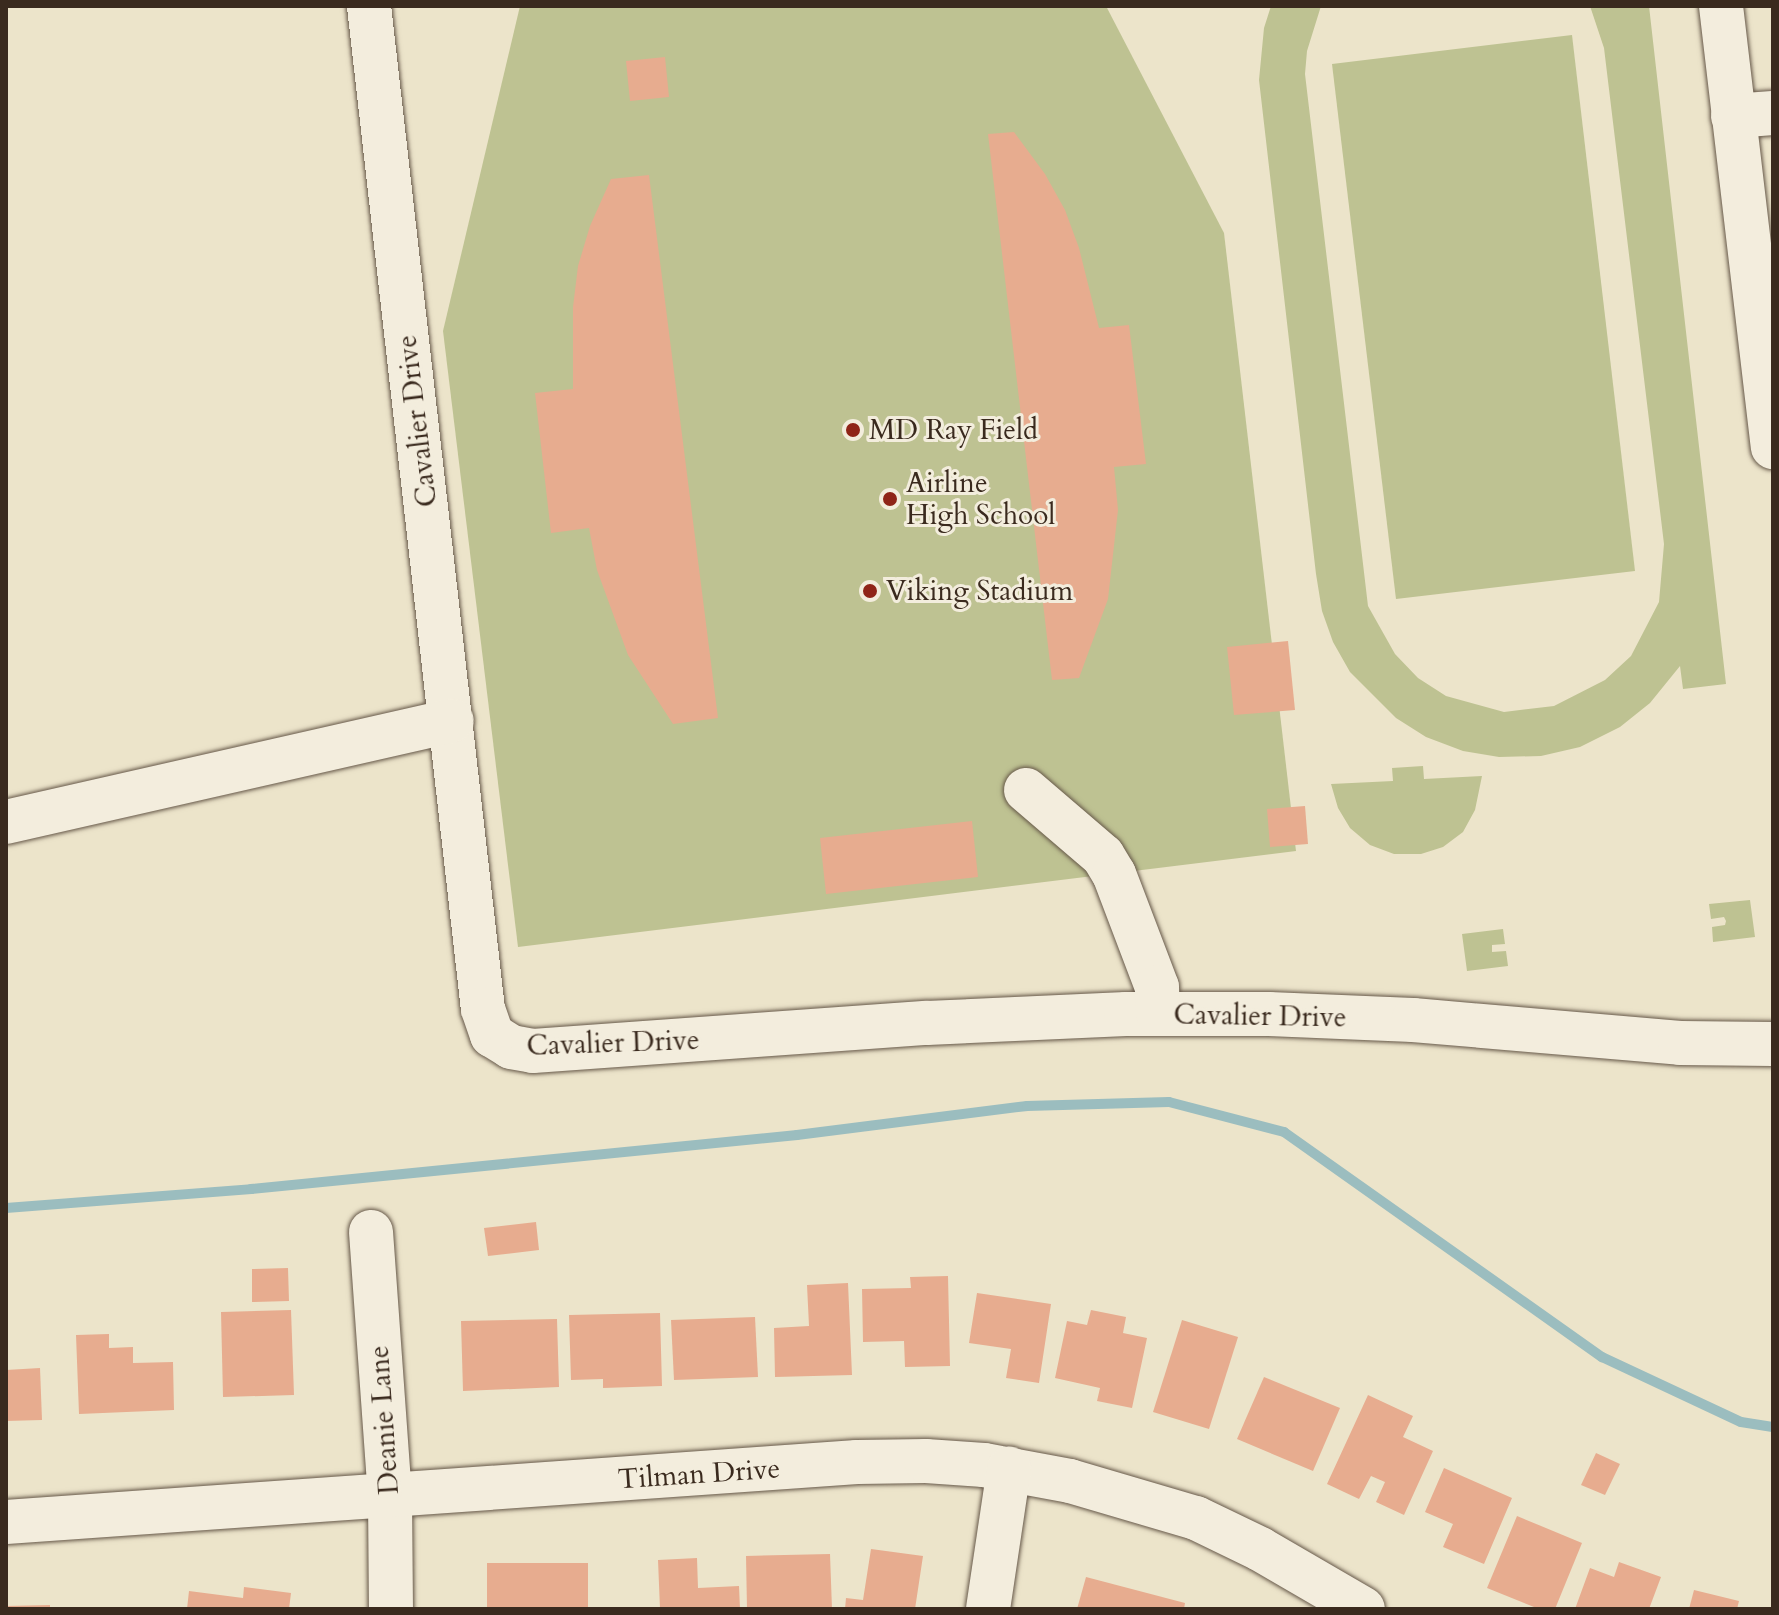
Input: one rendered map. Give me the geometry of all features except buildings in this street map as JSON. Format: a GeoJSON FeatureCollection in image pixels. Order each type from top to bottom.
{"type":"FeatureCollection","features":[{"type":"Feature","properties":{"kind":"street","name":"Cavalier Drive"},"geometry":{"type":"LineString","coordinates":[[369,6],[483,1009],[492,1035],[511,1047],[533,1051],[567,1050],[927,1023],[1158,1014],[1413,1020],[1680,1043],[1773,1044]]}},
{"type":"Feature","properties":{"kind":"street"},"geometry":{"type":"LineString","coordinates":[[1721,6],[1753,115],[1773,447]]}},
{"type":"Feature","properties":{"kind":"street"},"geometry":{"type":"LineString","coordinates":[[6,822],[452,721]]}},
{"type":"Feature","properties":{"kind":"street"},"geometry":{"type":"LineString","coordinates":[[1026,790],[1103,856],[1114,874],[1157,987],[1158,1014]]}},
{"type":"Feature","properties":{"kind":"street","name":"Deanie Lane"},"geometry":{"type":"LineString","coordinates":[[371,1232],[390,1497],[391,1609]]}},
{"type":"Feature","properties":{"kind":"street","name":"Tilman Drive"},"geometry":{"type":"LineString","coordinates":[[6,1522],[857,1462],[926,1461],[1009,1469],[1132,1497],[1196,1518],[1260,1549],[1363,1609]]}},
{"type":"Feature","properties":{"kind":"street"},"geometry":{"type":"LineString","coordinates":[[988,1609],[1009,1469]]}},
{"type":"Feature","properties":{"kind":"green space","name":"Viking Stadium"},"geometry":{"type":"Polygon","coordinates":[[[520,6],[1106,6],[1224,233],[1296,851],[518,947],[443,331],[520,6]]]}},
{"type":"Feature","properties":{"kind":"green space"},"geometry":{"type":"Polygon","coordinates":[[[1271,6],[1321,6],[1307,51],[1305,74],[1368,606],[1395,654],[1418,678],[1446,696],[1504,712],[1554,706],[1605,680],[1631,656],[1659,602],[1664,544],[1604,48],[1590,6],[1649,6],[1726,684],[1683,689],[1680,666],[1650,703],[1620,727],[1580,747],[1541,756],[1499,757],[1463,751],[1426,737],[1396,718],[1350,672],[1333,642],[1322,611],[1316,574],[1259,80],[1264,28],[1271,6]]]}},
{"type":"Feature","properties":{"kind":"green space"},"geometry":{"type":"Polygon","coordinates":[[[1572,35],[1635,571],[1396,599],[1332,64],[1572,35]]]}},
{"type":"Feature","properties":{"kind":"green space"},"geometry":{"type":"Polygon","coordinates":[[[1423,766],[1424,779],[1482,776],[1475,810],[1463,832],[1443,847],[1421,854],[1394,854],[1370,845],[1350,828],[1338,808],[1331,784],[1393,781],[1392,768],[1423,766]]]}},
{"type":"Feature","properties":{"kind":"green space"},"geometry":{"type":"Polygon","coordinates":[[[1750,900],[1755,937],[1713,942],[1712,927],[1725,925],[1726,921],[1724,917],[1711,919],[1709,904],[1750,900]]]}},
{"type":"Feature","properties":{"kind":"green space"},"geometry":{"type":"Polygon","coordinates":[[[1503,929],[1505,944],[1492,945],[1492,952],[1506,951],[1508,966],[1467,971],[1462,934],[1503,929]]]}},
{"type":"Feature","properties":{"kind":"waterway"},"geometry":{"type":"LineString","coordinates":[[6,1208],[251,1189],[797,1135],[1027,1106],[1169,1102],[1284,1132],[1602,1357],[1741,1422],[1773,1427]]}},
{"type":"Feature","properties":{"kind":"place","name":"MD Ray Field"},"geometry":{"type":"Point","coordinates":[853,430]}},
{"type":"Feature","properties":{"kind":"place","name":"Airline High School"},"geometry":{"type":"Point","coordinates":[890,499]}},
{"type":"Feature","properties":{"kind":"place","name":"Viking Stadium"},"geometry":{"type":"Point","coordinates":[870,591]}}]}
